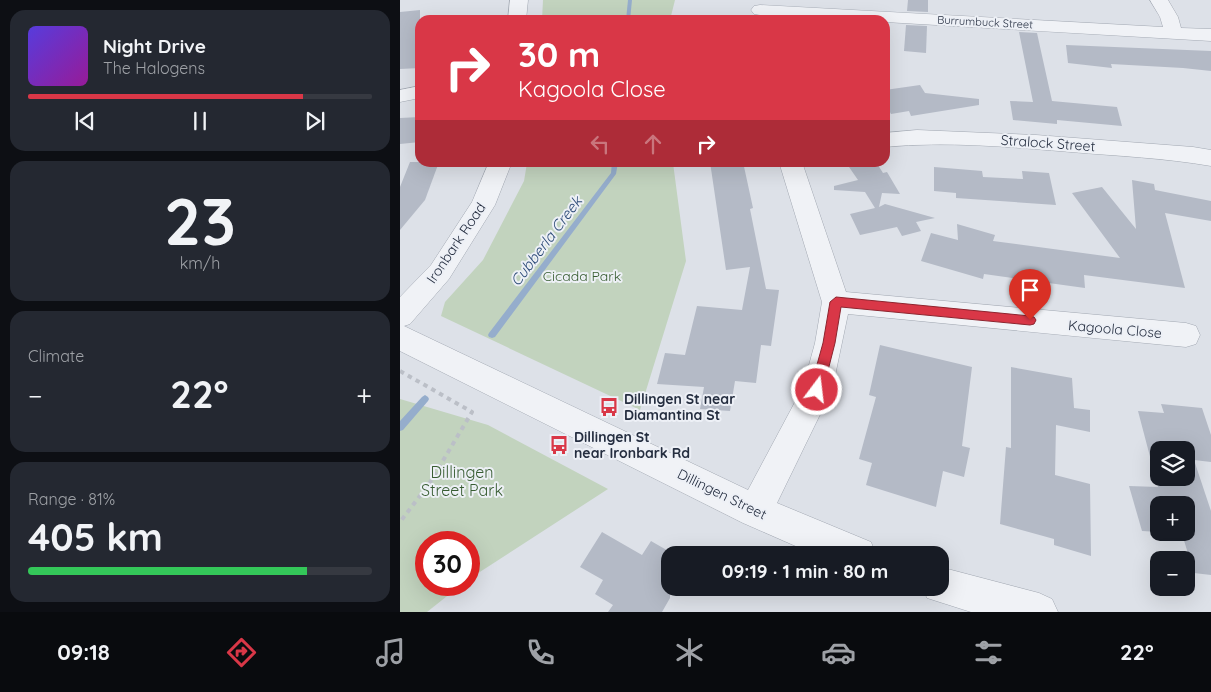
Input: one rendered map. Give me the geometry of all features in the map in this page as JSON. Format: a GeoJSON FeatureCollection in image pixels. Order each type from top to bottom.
{"type":"FeatureCollection","features":[{"type":"Feature","properties":{"kind":"street"},"geometry":{"type":"LineString","coordinates":[[518,15],[519,0]]}},
{"type":"Feature","properties":{"kind":"street"},"geometry":{"type":"LineString","coordinates":[[1159,0],[1169,17],[1174,32]]}},
{"type":"Feature","properties":{"kind":"street","name":"Burrumbuck Street"},"geometry":{"type":"LineString","coordinates":[[759,10],[853,15]]}},
{"type":"Feature","properties":{"kind":"street","name":"Burrumbuck Street"},"geometry":{"type":"LineString","coordinates":[[890,17],[1211,35]]}},
{"type":"Feature","properties":{"kind":"street"},"geometry":{"type":"LineString","coordinates":[[400,96],[415,93]]}},
{"type":"Feature","properties":{"kind":"street","name":"Stralock Street"},"geometry":{"type":"LineString","coordinates":[[890,140],[939,136],[1096,146],[1211,158]]}},
{"type":"Feature","properties":{"kind":"street","name":"Ironbark Road"},"geometry":{"type":"LineString","coordinates":[[400,316],[440,272],[483,205],[498,167]]}},
{"type":"Feature","properties":{"kind":"street"},"geometry":{"type":"LineString","coordinates":[[755,511],[817,390],[829,343],[836,302],[792,167]]}},
{"type":"Feature","properties":{"kind":"street","name":"Kagoola Close"},"geometry":{"type":"LineString","coordinates":[[836,302],[1186,336]]}},
{"type":"Feature","properties":{"kind":"street","name":"Dillingen Street"},"geometry":{"type":"LineString","coordinates":[[400,337],[755,511],[837,546]]}},
{"type":"Feature","properties":{"kind":"street"},"geometry":{"type":"LineString","coordinates":[[949,587],[1035,612]]}},
{"type":"Feature","properties":{"kind":"path"},"geometry":{"type":"LineString","coordinates":[[400,371],[472,412],[429,484],[400,522]]}},
{"type":"Feature","properties":{"kind":"green space"},"geometry":{"type":"Polygon","coordinates":[[[543,0],[675,0],[671,15],[542,15],[543,0]]]}},
{"type":"Feature","properties":{"kind":"green space","name":"Cicada Park"},"geometry":{"type":"Polygon","coordinates":[[[526,167],[674,167],[686,261],[640,410],[441,316],[445,302],[483,260],[524,181],[526,167]]]}},
{"type":"Feature","properties":{"kind":"green space","name":"Dillingen Street Park"},"geometry":{"type":"Polygon","coordinates":[[[400,399],[488,425],[608,489],[480,572],[480,531],[415,531],[415,596],[447,596],[427,612],[400,612],[400,399]]]}},
{"type":"Feature","properties":{"kind":"building"},"geometry":{"type":"Polygon","coordinates":[[[908,0],[928,0],[928,12],[907,11],[908,0]]]}},
{"type":"Feature","properties":{"kind":"building"},"geometry":{"type":"Polygon","coordinates":[[[420,10],[420,15],[415,15],[415,68],[400,69],[400,12],[420,10]]]}},
{"type":"Feature","properties":{"kind":"building"},"geometry":{"type":"Polygon","coordinates":[[[906,25],[927,26],[926,53],[904,51],[906,25]]]}},
{"type":"Feature","properties":{"kind":"building"},"geometry":{"type":"Polygon","coordinates":[[[1019,32],[1037,33],[1052,101],[1117,107],[1122,126],[1057,120],[1057,124],[1013,120],[1010,101],[1033,102],[1019,32]]]}},
{"type":"Feature","properties":{"kind":"building"},"geometry":{"type":"Polygon","coordinates":[[[1066,45],[1211,51],[1211,71],[1111,64],[1112,68],[1068,63],[1066,45]]]}},
{"type":"Feature","properties":{"kind":"building"},"geometry":{"type":"Polygon","coordinates":[[[920,85],[925,93],[979,99],[979,105],[911,116],[909,111],[891,114],[890,89],[920,85]]]}},
{"type":"Feature","properties":{"kind":"building"},"geometry":{"type":"Polygon","coordinates":[[[415,117],[415,142],[400,144],[400,118],[415,117]]]}},
{"type":"Feature","properties":{"kind":"building"},"geometry":{"type":"Polygon","coordinates":[[[410,162],[415,162],[415,167],[437,167],[425,200],[400,230],[400,187],[410,162]]]}},
{"type":"Feature","properties":{"kind":"building"},"geometry":{"type":"Polygon","coordinates":[[[711,167],[744,167],[753,208],[750,209],[766,289],[779,290],[771,346],[761,345],[756,383],[735,381],[730,411],[700,409],[704,387],[657,384],[665,353],[685,355],[697,306],[742,310],[750,267],[726,270],[711,167]]]}},
{"type":"Feature","properties":{"kind":"building"},"geometry":{"type":"Polygon","coordinates":[[[849,167],[879,167],[883,173],[887,172],[900,194],[882,193],[879,207],[885,204],[935,218],[916,222],[921,231],[902,236],[897,227],[860,235],[850,214],[875,208],[865,192],[834,190],[834,186],[858,180],[849,167]]]}},
{"type":"Feature","properties":{"kind":"building"},"geometry":{"type":"Polygon","coordinates":[[[934,167],[982,171],[983,177],[1023,179],[1022,171],[1049,173],[1056,205],[956,198],[956,193],[934,191],[934,167]]]}},
{"type":"Feature","properties":{"kind":"building"},"geometry":{"type":"Polygon","coordinates":[[[1132,180],[1154,184],[1155,190],[1211,201],[1211,221],[1165,213],[1185,288],[1084,275],[1085,288],[984,274],[983,279],[921,261],[931,233],[958,240],[957,224],[995,235],[993,241],[1120,258],[1072,193],[1102,187],[1136,229],[1132,180]]]}},
{"type":"Feature","properties":{"kind":"building"},"geometry":{"type":"Polygon","coordinates":[[[880,345],[972,367],[962,446],[970,448],[964,477],[943,471],[936,507],[866,485],[872,463],[859,459],[876,397],[869,395],[880,345]]]}},
{"type":"Feature","properties":{"kind":"building"},"geometry":{"type":"Polygon","coordinates":[[[1011,367],[1072,378],[1074,408],[1090,410],[1090,432],[1056,425],[1055,475],[1090,484],[1091,556],[1054,545],[1054,539],[1000,524],[1006,447],[1011,448],[1011,367]]]}},
{"type":"Feature","properties":{"kind":"building"},"geometry":{"type":"Polygon","coordinates":[[[1161,404],[1202,408],[1211,435],[1211,462],[1195,460],[1195,441],[1150,441],[1150,457],[1138,411],[1164,413],[1161,404]]]}},
{"type":"Feature","properties":{"kind":"building"},"geometry":{"type":"Polygon","coordinates":[[[1195,463],[1211,511],[1211,575],[1195,573],[1195,551],[1187,551],[1184,541],[1195,541],[1195,496],[1150,496],[1150,531],[1142,531],[1129,486],[1195,486],[1195,463]]]}},
{"type":"Feature","properties":{"kind":"building"},"geometry":{"type":"Polygon","coordinates":[[[602,532],[642,555],[651,541],[661,547],[661,596],[670,596],[670,598],[662,612],[608,612],[613,605],[595,594],[603,580],[580,567],[602,532]]]}},
{"type":"Feature","properties":{"kind":"waterway","name":"Cubberla Creek"},"geometry":{"type":"LineString","coordinates":[[628,15],[630,0]]}},
{"type":"Feature","properties":{"kind":"waterway","name":"Cubberla Creek"},"geometry":{"type":"LineString","coordinates":[[492,335],[614,173],[615,167]]}},
{"type":"Feature","properties":{"kind":"waterway","name":"Cubberla Creek"},"geometry":{"type":"LineString","coordinates":[[400,427],[425,399]]}},
{"type":"Feature","properties":{"kind":"place","name":"Dillingen St near Diamantina St"},"geometry":{"type":"Point","coordinates":[609,407]}},
{"type":"Feature","properties":{"kind":"place","name":"Dillingen St near Ironbark Rd"},"geometry":{"type":"Point","coordinates":[559,445]}},
{"type":"Feature","properties":{"kind":"route"},"geometry":{"type":"LineString","coordinates":[[817,390],[829,343],[836,302],[1030,320]]}}]}
